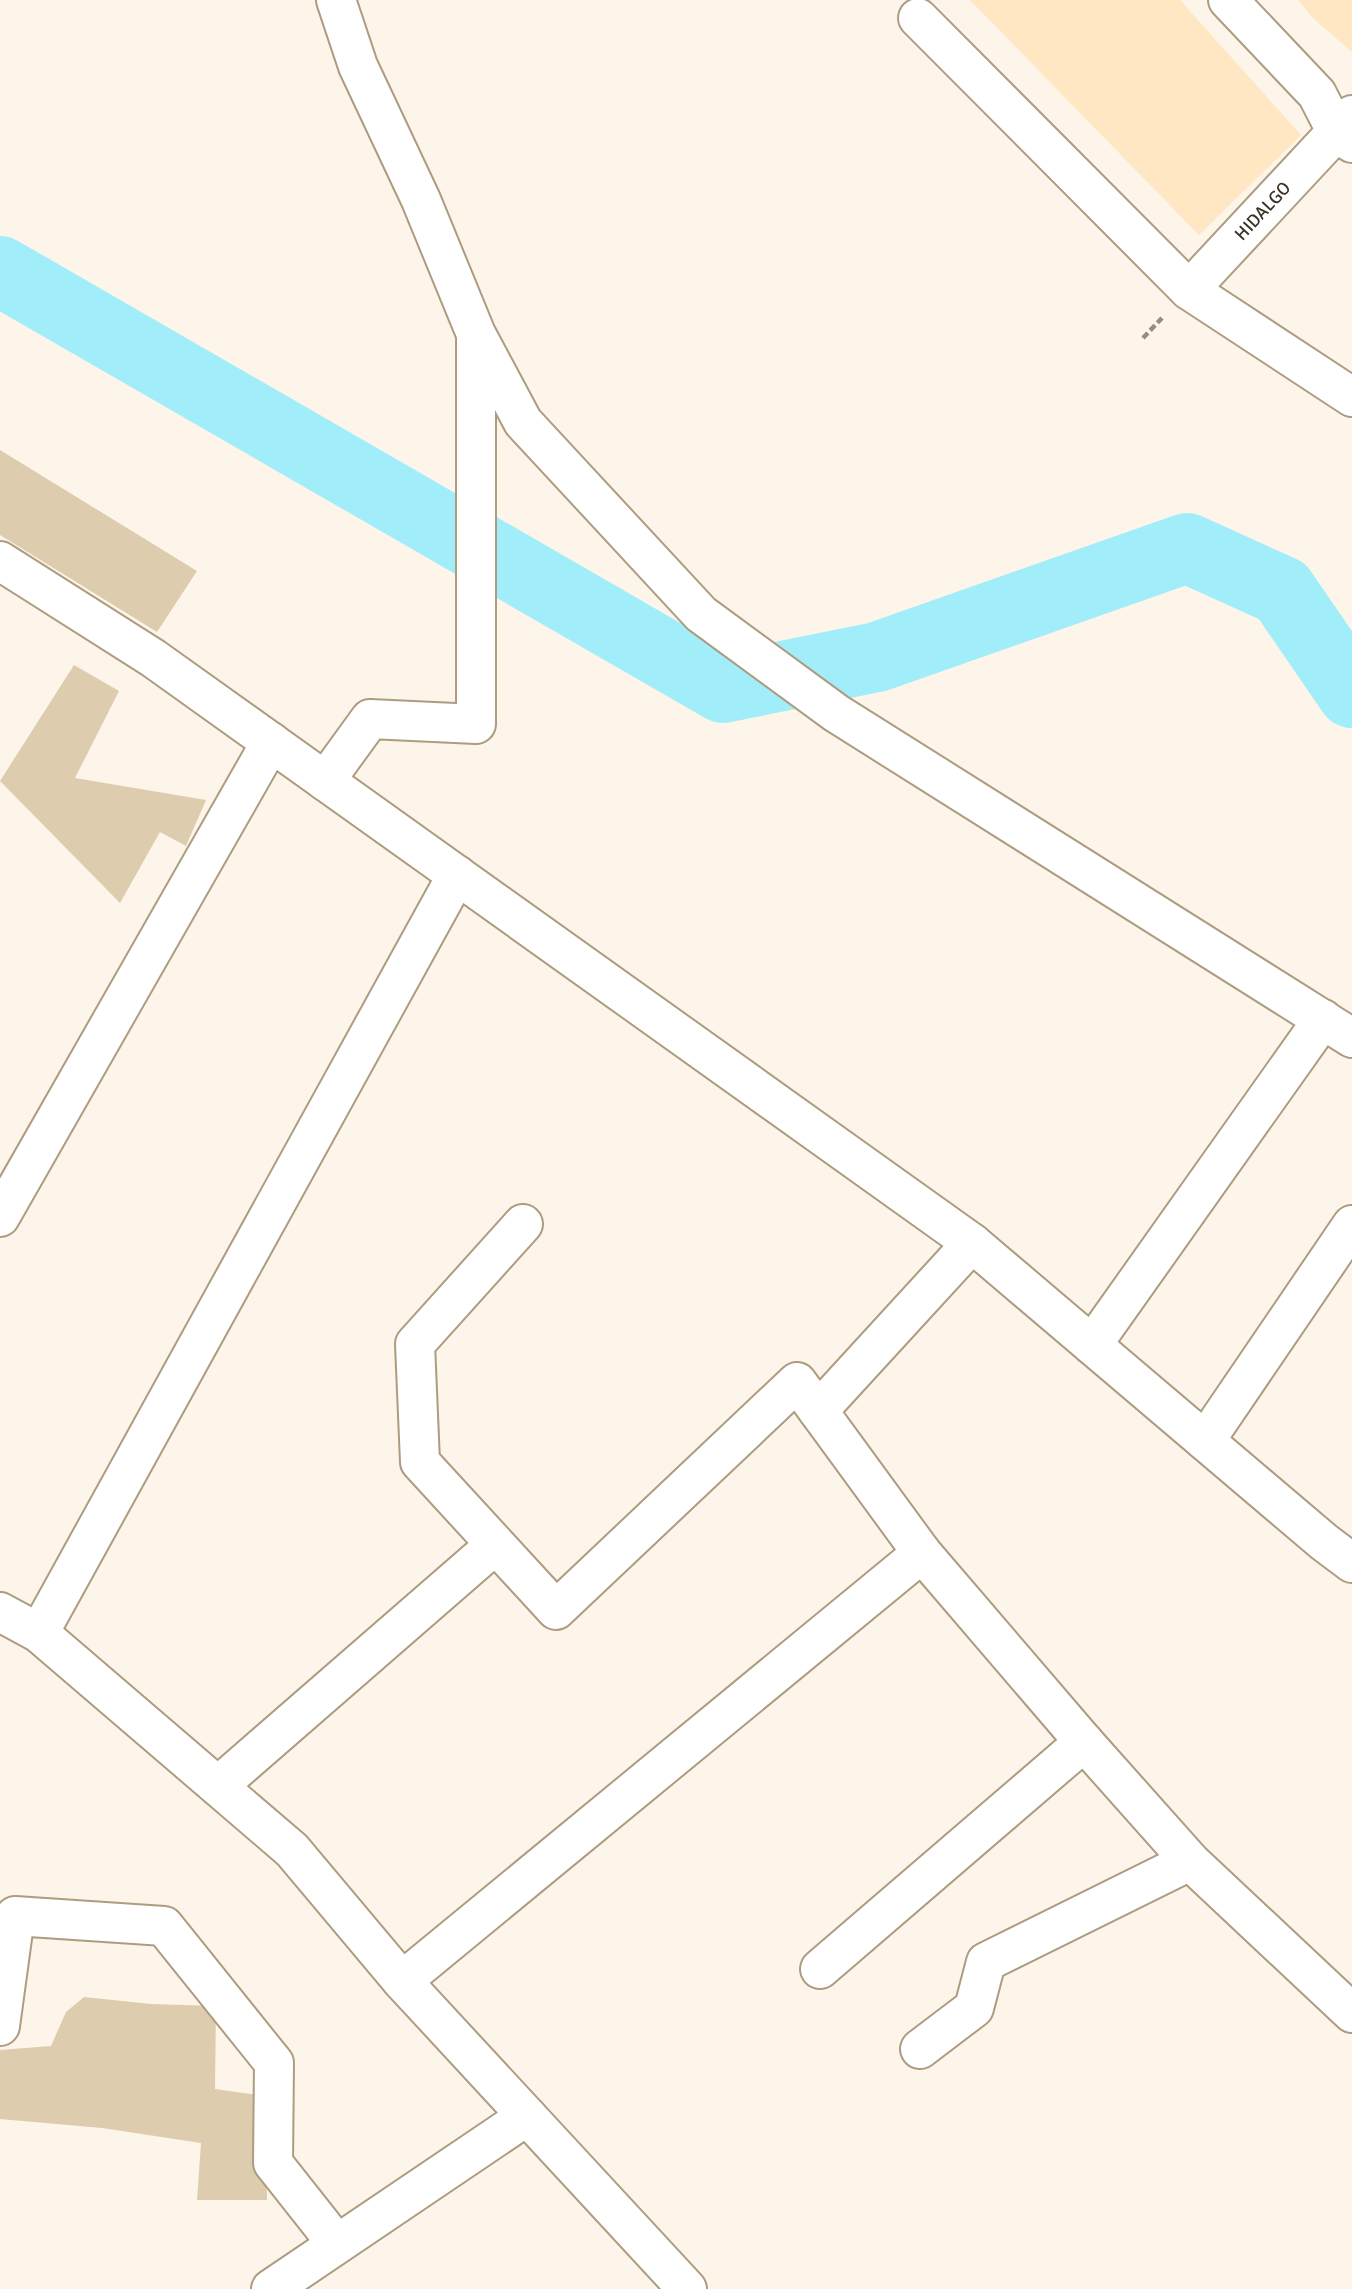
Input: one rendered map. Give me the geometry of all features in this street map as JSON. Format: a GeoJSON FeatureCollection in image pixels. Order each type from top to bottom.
{"type":"FeatureCollection","features":[{"type":"Feature","properties":{"kind":"street"},"geometry":{"type":"LineString","coordinates":[[336,0],[358,66],[421,200],[475,334],[523,422],[701,614],[836,713],[1338,1029],[1092,1345]]}},
{"type":"Feature","properties":{"kind":"street","name":"HIDALGO"},"geometry":{"type":"LineString","coordinates":[[1189,290],[1342,118],[1228,0]]}},
{"type":"Feature","properties":{"kind":"street"},"geometry":{"type":"LineString","coordinates":[[918,18],[1189,290],[1352,397]]}},
{"type":"Feature","properties":{"kind":"street"},"geometry":{"type":"LineString","coordinates":[[326,781],[370,719],[475,724],[475,334]]}},
{"type":"Feature","properties":{"kind":"street"},"geometry":{"type":"LineString","coordinates":[[0,562],[153,658],[972,1243],[1352,1563]]}},
{"type":"Feature","properties":{"kind":"street"},"geometry":{"type":"LineString","coordinates":[[0,1217],[271,742]]}},
{"type":"Feature","properties":{"kind":"street"},"geometry":{"type":"LineString","coordinates":[[39,1633],[457,875]]}},
{"type":"Feature","properties":{"kind":"street"},"geometry":{"type":"LineString","coordinates":[[523,1224],[415,1344],[420,1462],[556,1610],[797,1382],[922,1553],[1084,1742],[1190,1861],[1352,2013]]}},
{"type":"Feature","properties":{"kind":"street"},"geometry":{"type":"LineString","coordinates":[[1205,1441],[1352,1225]]}},
{"type":"Feature","properties":{"kind":"street"},"geometry":{"type":"LineString","coordinates":[[818,1411],[972,1243]]}},
{"type":"Feature","properties":{"kind":"street"},"geometry":{"type":"LineString","coordinates":[[218,1786],[495,1545]]}},
{"type":"Feature","properties":{"kind":"street"},"geometry":{"type":"LineString","coordinates":[[402,1981],[922,1553]]}},
{"type":"Feature","properties":{"kind":"street"},"geometry":{"type":"LineString","coordinates":[[0,1612],[39,1633],[292,1850],[402,1981],[687,2289]]}},
{"type":"Feature","properties":{"kind":"street"},"geometry":{"type":"LineString","coordinates":[[820,1969],[1084,1742]]}},
{"type":"Feature","properties":{"kind":"street"},"geometry":{"type":"LineString","coordinates":[[920,2049],[974,2008],[986,1962],[1190,1861]]}},
{"type":"Feature","properties":{"kind":"street"},"geometry":{"type":"LineString","coordinates":[[0,2026],[15,1916],[164,1926],[274,2063],[273,2163],[337,2244]]}},
{"type":"Feature","properties":{"kind":"street"},"geometry":{"type":"LineString","coordinates":[[271,2289],[527,2116]]}},
{"type":"Feature","properties":{"kind":"shaded area"},"geometry":{"type":"Polygon","coordinates":[[[970,0],[1180,0],[1301,135],[1199,235],[970,0]]]}},
{"type":"Feature","properties":{"kind":"shaded area"},"geometry":{"type":"Polygon","coordinates":[[[1298,0],[1352,0],[1352,52],[1314,19],[1298,0]]]}},
{"type":"Feature","properties":{"kind":"building"},"geometry":{"type":"Polygon","coordinates":[[[0,450],[197,571],[157,632],[0,535],[0,450]]]}},
{"type":"Feature","properties":{"kind":"building"},"geometry":{"type":"Polygon","coordinates":[[[74,665],[119,691],[75,778],[206,800],[186,846],[160,832],[120,903],[0,781],[74,665]]]}},
{"type":"Feature","properties":{"kind":"building"},"geometry":{"type":"Polygon","coordinates":[[[84,1997],[151,2004],[216,2006],[215,2089],[264,2096],[267,2200],[197,2200],[201,2143],[102,2128],[0,2119],[0,2050],[51,2046],[66,2012],[84,1997]]]}},
{"type":"Feature","properties":{"kind":"waterway"},"geometry":{"type":"LineString","coordinates":[[0,271],[723,688],[877,657],[1187,548],[1282,591],[1352,693]]}}]}
